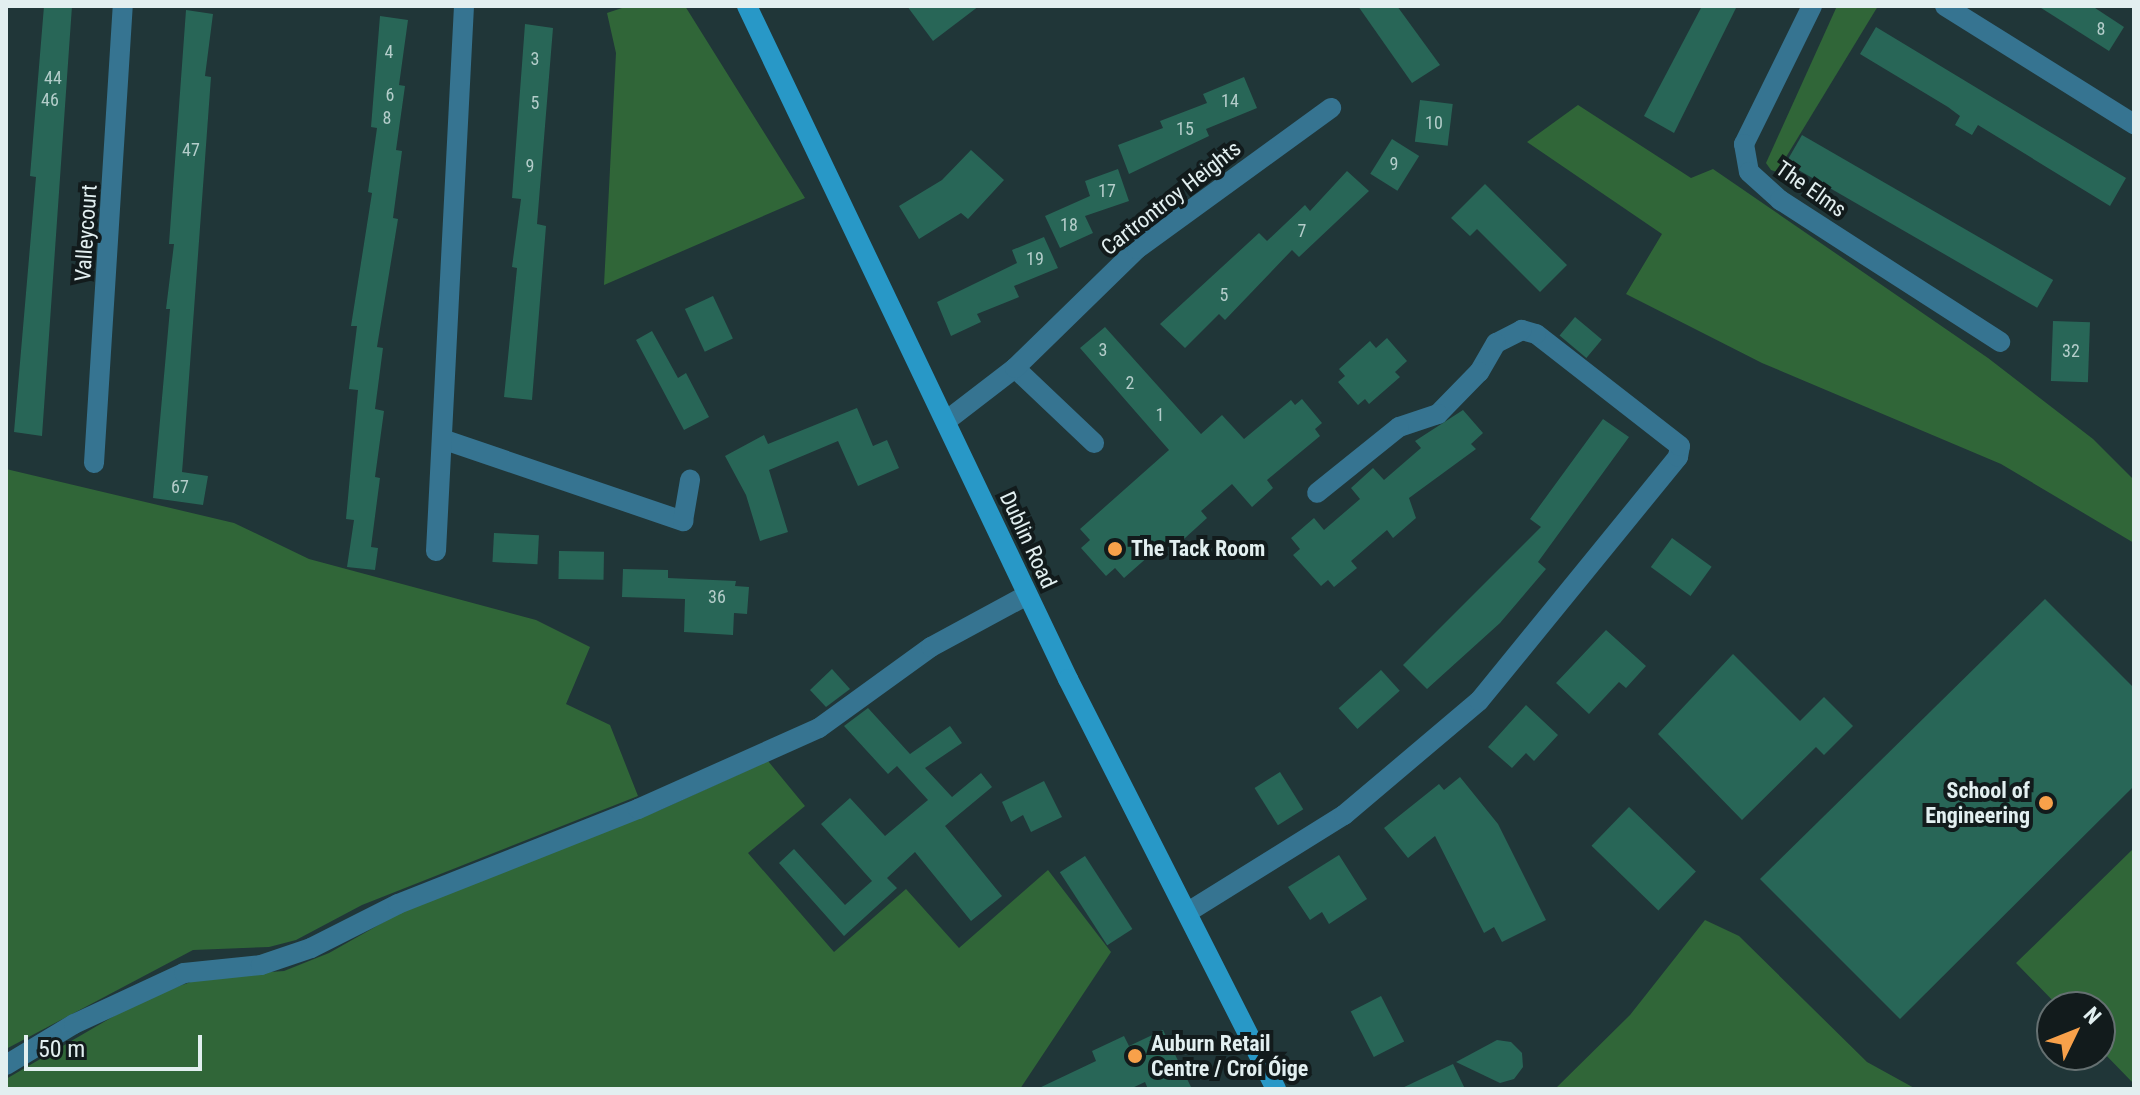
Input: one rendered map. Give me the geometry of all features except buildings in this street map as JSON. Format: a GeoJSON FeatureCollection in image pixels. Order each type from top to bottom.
{"type":"FeatureCollection","features":[{"type":"Feature","properties":{"kind":"main road","name":"Dublin Road"},"geometry":{"type":"LineString","coordinates":[[747,6],[1027,595],[1276,1089]]}},
{"type":"Feature","properties":{"kind":"street","name":"Valleycourt"},"geometry":{"type":"LineString","coordinates":[[94,463],[123,6]]}},
{"type":"Feature","properties":{"kind":"street"},"geometry":{"type":"LineString","coordinates":[[436,551],[464,6]]}},
{"type":"Feature","properties":{"kind":"street","name":"The Elms"},"geometry":{"type":"LineString","coordinates":[[1812,6],[1744,144],[1749,172],[1780,200],[2000,342]]}},
{"type":"Feature","properties":{"kind":"street"},"geometry":{"type":"LineString","coordinates":[[1945,6],[2134,124]]}},
{"type":"Feature","properties":{"kind":"street","name":"Cartrontroy Heights"},"geometry":{"type":"LineString","coordinates":[[946,421],[1015,368],[1137,249],[1331,108]]}},
{"type":"Feature","properties":{"kind":"street"},"geometry":{"type":"LineString","coordinates":[[1188,912],[1344,815],[1479,701],[1678,457],[1680,446],[1536,334],[1522,330],[1496,343],[1479,372],[1438,414],[1399,427],[1317,493]]}},
{"type":"Feature","properties":{"kind":"street"},"geometry":{"type":"LineString","coordinates":[[1015,368],[1094,443]]}},
{"type":"Feature","properties":{"kind":"street"},"geometry":{"type":"LineString","coordinates":[[442,439],[683,521],[690,480]]}},
{"type":"Feature","properties":{"kind":"street"},"geometry":{"type":"LineString","coordinates":[[6,1065],[74,1024],[184,973],[261,965],[311,948],[398,904],[638,809],[819,728],[931,647],[1027,595]]}},
{"type":"Feature","properties":{"kind":"green space"},"geometry":{"type":"Polygon","coordinates":[[[628,6],[685,6],[805,198],[604,285],[616,53],[607,13],[628,6]]]}},
{"type":"Feature","properties":{"kind":"green space"},"geometry":{"type":"Polygon","coordinates":[[[1837,6],[1878,6],[1777,172],[1771,170],[1766,163],[1837,6]]]}},
{"type":"Feature","properties":{"kind":"green space"},"geometry":{"type":"Polygon","coordinates":[[[1578,105],[1691,178],[1713,169],[1988,358],[2093,439],[2134,480],[2134,543],[2001,464],[1762,363],[1626,294],[1662,234],[1527,142],[1578,105]]]}},
{"type":"Feature","properties":{"kind":"green space"},"geometry":{"type":"Polygon","coordinates":[[[6,469],[234,523],[309,559],[536,620],[590,647],[566,704],[610,725],[638,796],[362,905],[296,940],[269,947],[193,950],[6,1049],[6,469]]]}},
{"type":"Feature","properties":{"kind":"green space"},"geometry":{"type":"Polygon","coordinates":[[[768,761],[805,806],[748,853],[834,952],[906,889],[959,948],[1048,870],[1111,952],[1020,1089],[6,1089],[6,1079],[145,998],[205,977],[284,971],[329,953],[414,905],[660,810],[768,761]]]}},
{"type":"Feature","properties":{"kind":"green space"},"geometry":{"type":"Polygon","coordinates":[[[2134,848],[2134,1084],[2116,1065],[2116,991],[2043,991],[2016,963],[2134,848]]]}},
{"type":"Feature","properties":{"kind":"green space"},"geometry":{"type":"Polygon","coordinates":[[[1705,920],[1739,936],[1867,1062],[1916,1089],[1555,1089],[1630,1015],[1705,920]]]}},
{"type":"Feature","properties":{"kind":"place","name":"The Tack Room"},"geometry":{"type":"Point","coordinates":[1115,549]}},
{"type":"Feature","properties":{"kind":"place","name":"School of Engineering"},"geometry":{"type":"Point","coordinates":[2046,803]}},
{"type":"Feature","properties":{"kind":"place","name":"Auburn Retail Centre / Croí Óige"},"geometry":{"type":"Point","coordinates":[1135,1056]}}]}
